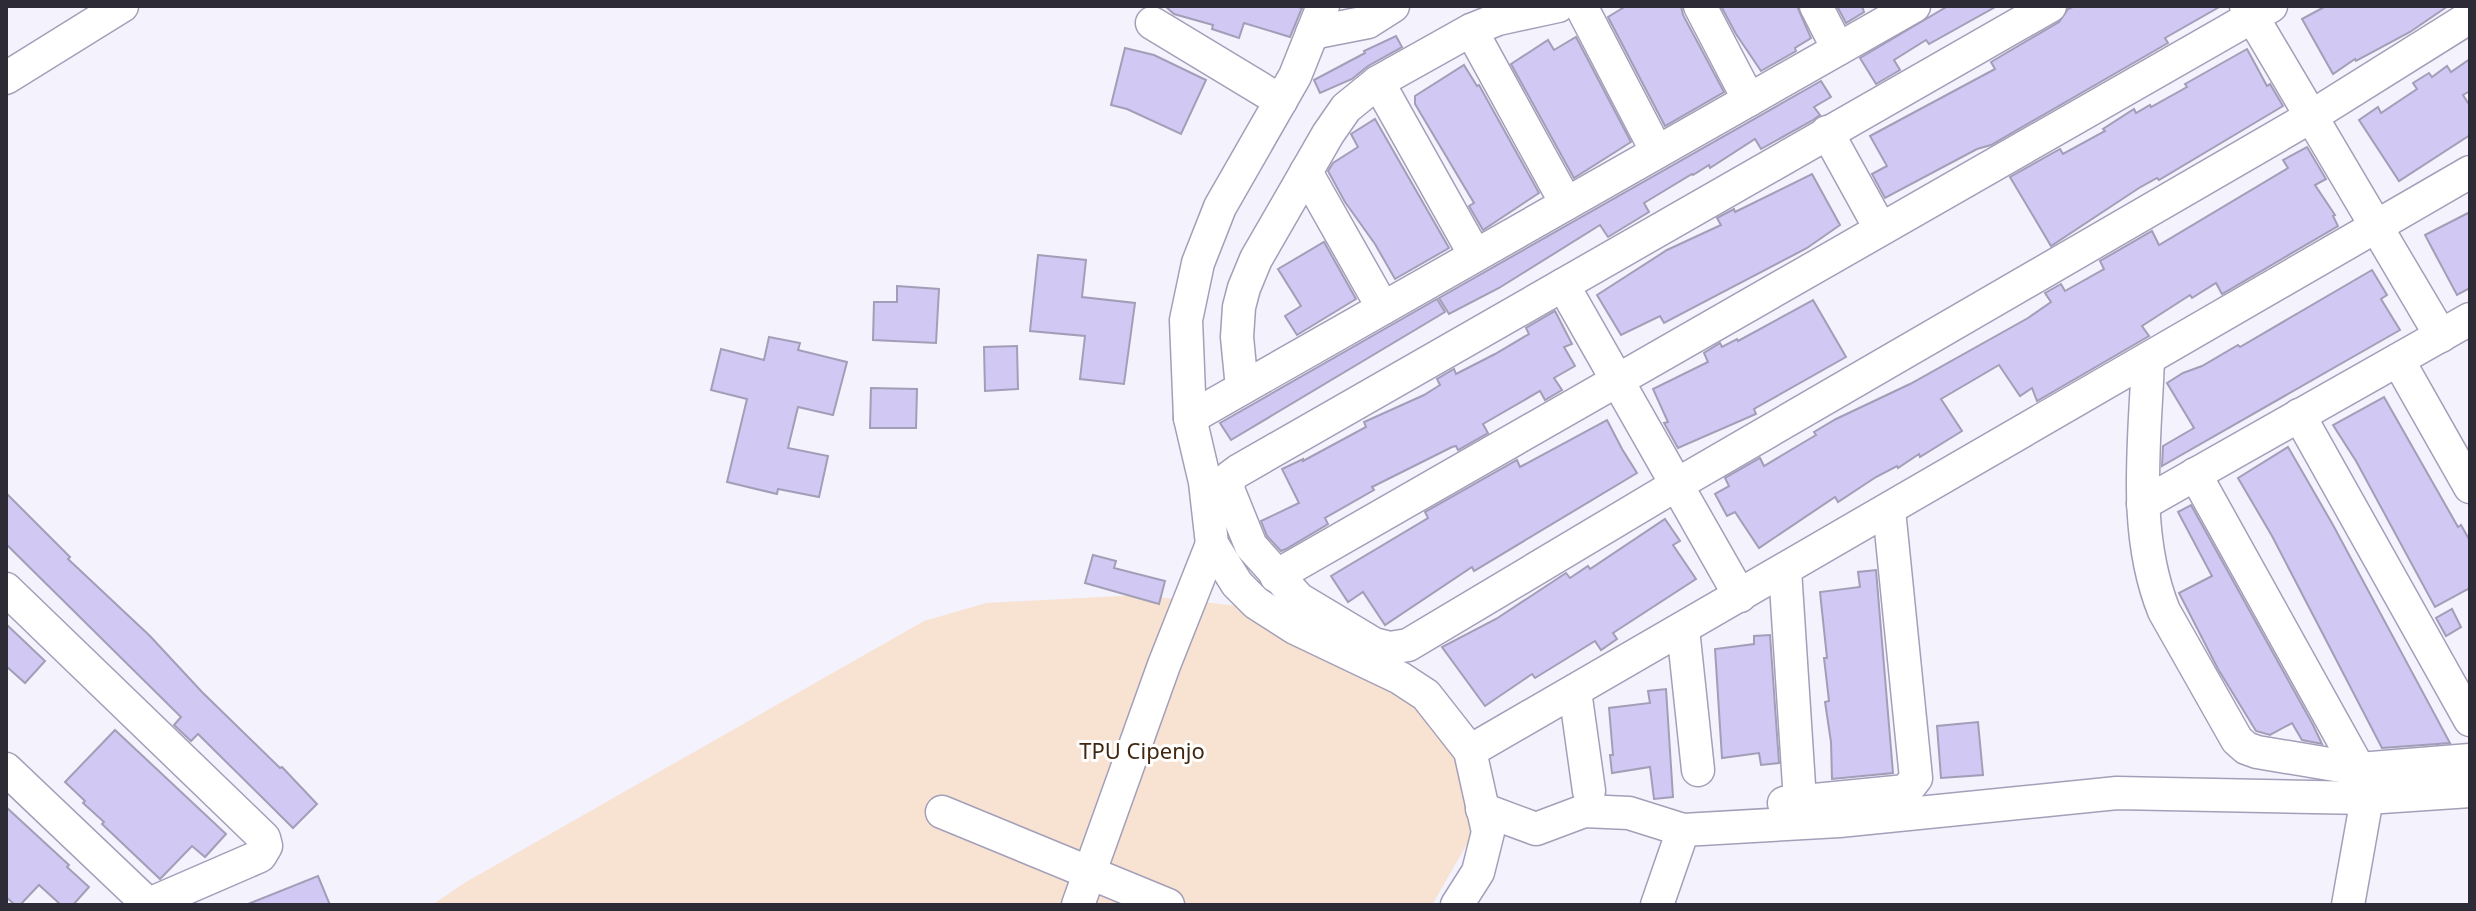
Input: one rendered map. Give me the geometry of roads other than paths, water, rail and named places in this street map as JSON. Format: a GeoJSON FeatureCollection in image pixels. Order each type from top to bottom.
{"type":"FeatureCollection","features":[{"type":"Feature","properties":{"kind":"street"},"geometry":{"type":"LineString","coordinates":[[6,78],[122,6]]}},
{"type":"Feature","properties":{"kind":"street"},"geometry":{"type":"LineString","coordinates":[[1393,6],[1368,22],[1317,20],[1295,76],[1220,207],[1198,263],[1186,320],[1190,418],[1205,482],[1212,544],[1237,584],[1256,603],[1295,628],[1400,678],[1426,695],[1470,751],[1488,832],[1478,872],[1457,905]]}},
{"type":"Feature","properties":{"kind":"street"},"geometry":{"type":"LineString","coordinates":[[1242,388],[1237,337],[1239,307],[1256,259],[1346,108],[1378,82],[1471,30],[1498,19],[1558,6]]}},
{"type":"Feature","properties":{"kind":"street"},"geometry":{"type":"LineString","coordinates":[[1581,6],[1657,152]]}},
{"type":"Feature","properties":{"kind":"street"},"geometry":{"type":"LineString","coordinates":[[1700,6],[1749,100]]}},
{"type":"Feature","properties":{"kind":"street"},"geometry":{"type":"LineString","coordinates":[[1816,6],[1838,49]]}},
{"type":"Feature","properties":{"kind":"street"},"geometry":{"type":"LineString","coordinates":[[1190,418],[1914,6]]}},
{"type":"Feature","properties":{"kind":"street"},"geometry":{"type":"LineString","coordinates":[[2050,6],[1230,477],[1228,489],[1251,546],[1299,599],[1374,644],[1390,648],[1408,645],[1676,485],[2312,116],[2470,17]]}},
{"type":"Feature","properties":{"kind":"street"},"geometry":{"type":"LineString","coordinates":[[1276,576],[2257,10],[2312,116],[2441,336]]}},
{"type":"Feature","properties":{"kind":"street"},"geometry":{"type":"LineString","coordinates":[[1152,23],[1281,101]]}},
{"type":"Feature","properties":{"kind":"street"},"geometry":{"type":"LineString","coordinates":[[1471,30],[1566,203]]}},
{"type":"Feature","properties":{"kind":"street"},"geometry":{"type":"LineString","coordinates":[[1378,82],[1475,255]]}},
{"type":"Feature","properties":{"kind":"street"},"geometry":{"type":"LineString","coordinates":[[1827,132],[1880,228]]}},
{"type":"Feature","properties":{"kind":"street"},"geometry":{"type":"LineString","coordinates":[[1306,172],[1383,308]]}},
{"type":"Feature","properties":{"kind":"street"},"geometry":{"type":"LineString","coordinates":[[1470,751],[2470,172]]}},
{"type":"Feature","properties":{"kind":"street"},"geometry":{"type":"LineString","coordinates":[[1284,214],[1303,225],[1320,223],[1331,216]]}},
{"type":"Feature","properties":{"kind":"street"},"geometry":{"type":"LineString","coordinates":[[1563,285],[1740,596]]}},
{"type":"Feature","properties":{"kind":"street"},"geometry":{"type":"LineString","coordinates":[[2143,504],[2470,319]]}},
{"type":"Feature","properties":{"kind":"street"},"geometry":{"type":"LineString","coordinates":[[2148,359],[2143,504],[2150,560],[2160,601],[2237,740],[2257,752],[2363,784],[2470,760]]}},
{"type":"Feature","properties":{"kind":"street"},"geometry":{"type":"LineString","coordinates":[[2398,360],[2470,487]]}},
{"type":"Feature","properties":{"kind":"street"},"geometry":{"type":"LineString","coordinates":[[2299,415],[2470,720]]}},
{"type":"Feature","properties":{"kind":"street"},"geometry":{"type":"LineString","coordinates":[[2195,474],[2363,784],[2348,905]]}},
{"type":"Feature","properties":{"kind":"street"},"geometry":{"type":"LineString","coordinates":[[1686,820],[1800,801],[1906,791],[1916,778],[1889,510]]}},
{"type":"Feature","properties":{"kind":"street"},"geometry":{"type":"LineString","coordinates":[[1078,905],[1164,665],[1212,544]]}},
{"type":"Feature","properties":{"kind":"street"},"geometry":{"type":"LineString","coordinates":[[1785,570],[1800,801]]}},
{"type":"Feature","properties":{"kind":"street"},"geometry":{"type":"LineString","coordinates":[[6,589],[264,838],[266,846],[260,856],[147,905],[6,769]]}},
{"type":"Feature","properties":{"kind":"street"},"geometry":{"type":"LineString","coordinates":[[1683,629],[1698,770]]}},
{"type":"Feature","properties":{"kind":"street"},"geometry":{"type":"LineString","coordinates":[[1575,691],[1589,791]]}},
{"type":"Feature","properties":{"kind":"street"},"geometry":{"type":"LineString","coordinates":[[1482,809],[1536,829],[1584,811],[1686,820],[1839,821],[2117,793],[2363,784],[2470,791]]}},
{"type":"Feature","properties":{"kind":"street"},"geometry":{"type":"LineString","coordinates":[[942,812],[1168,905]]}},
{"type":"Feature","properties":{"kind":"street"},"geometry":{"type":"LineString","coordinates":[[1657,905],[1686,820]]}},
{"type":"Feature","properties":{"kind":"park label","name":"TPU Cipenjo"},"geometry":{"type":"Point","coordinates":[1142,751]}}]}
